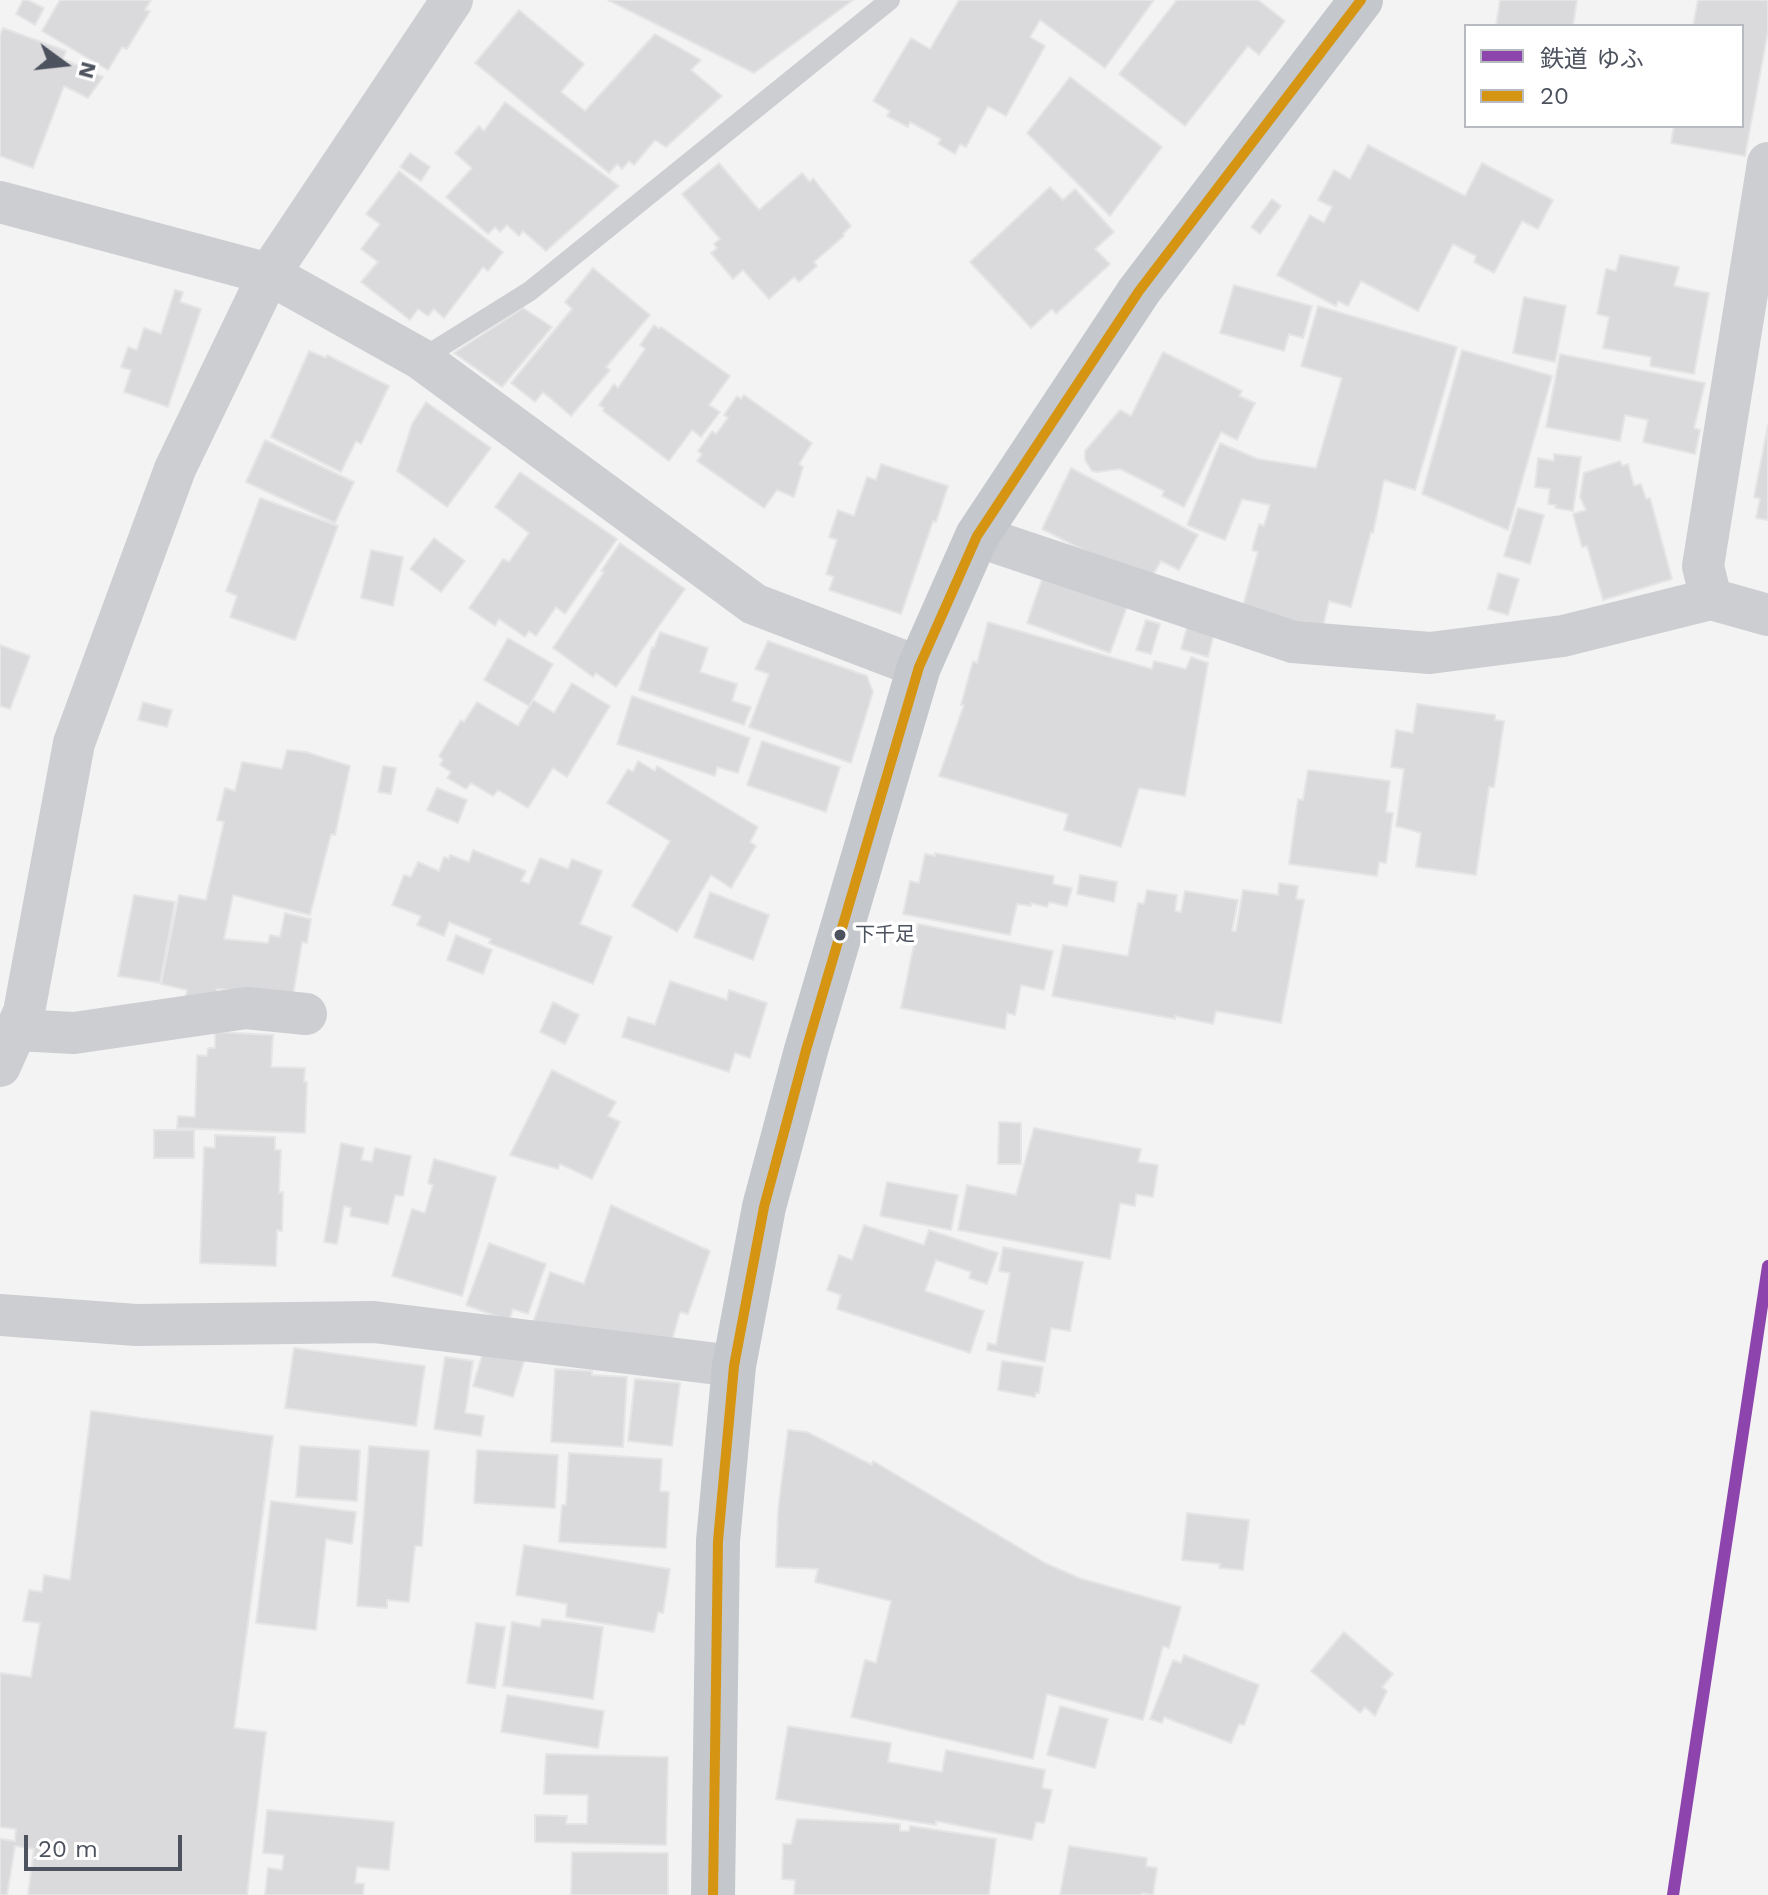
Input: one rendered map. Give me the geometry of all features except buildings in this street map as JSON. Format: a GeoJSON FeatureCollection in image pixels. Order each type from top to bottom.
{"type":"FeatureCollection","features":[{"type":"Feature","properties":{"kind":"highway"},"geometry":{"type":"LineString","coordinates":[[713,1895],[718,1541],[734,1366],[764,1207],[798,1078],[919,667],[977,536],[1139,291],[1361,0]]}},
{"type":"Feature","properties":{"kind":"street"},"geometry":{"type":"LineString","coordinates":[[8,1048],[24,1012],[74,743],[175,469],[269,274],[452,0]]}},
{"type":"Feature","properties":{"kind":"street"},"geometry":{"type":"LineString","coordinates":[[1711,599],[1703,566],[1768,163]]}},
{"type":"Feature","properties":{"kind":"street"},"geometry":{"type":"LineString","coordinates":[[0,202],[269,274],[421,359],[754,604],[919,667]]}},
{"type":"Feature","properties":{"kind":"street"},"geometry":{"type":"LineString","coordinates":[[977,536],[1293,642],[1308,644],[1430,653],[1563,636],[1711,599],[1768,615]]}},
{"type":"Feature","properties":{"kind":"street"},"geometry":{"type":"LineString","coordinates":[[8,1048],[74,1033],[246,1008],[306,1014]]}},
{"type":"Feature","properties":{"kind":"street"},"geometry":{"type":"LineString","coordinates":[[0,1315],[136,1325],[374,1322],[734,1366]]}},
{"type":"Feature","properties":{"kind":"lane"},"geometry":{"type":"LineString","coordinates":[[421,359],[530,291],[890,0]]}},
{"type":"Feature","properties":{"kind":"rail line","name":"ゆふ"},"geometry":{"type":"LineString","coordinates":[[1673,1895],[1768,1266]]}},
{"type":"Feature","properties":{"kind":"transit line","name":"20"},"geometry":{"type":"LineString","coordinates":[[713,1895],[718,1541],[734,1366],[764,1207],[806,1050],[919,667],[977,536],[1139,291],[1361,0]]}},
{"type":"Feature","properties":{"kind":"place","name":"下千足"},"geometry":{"type":"Point","coordinates":[840,935]}}]}
